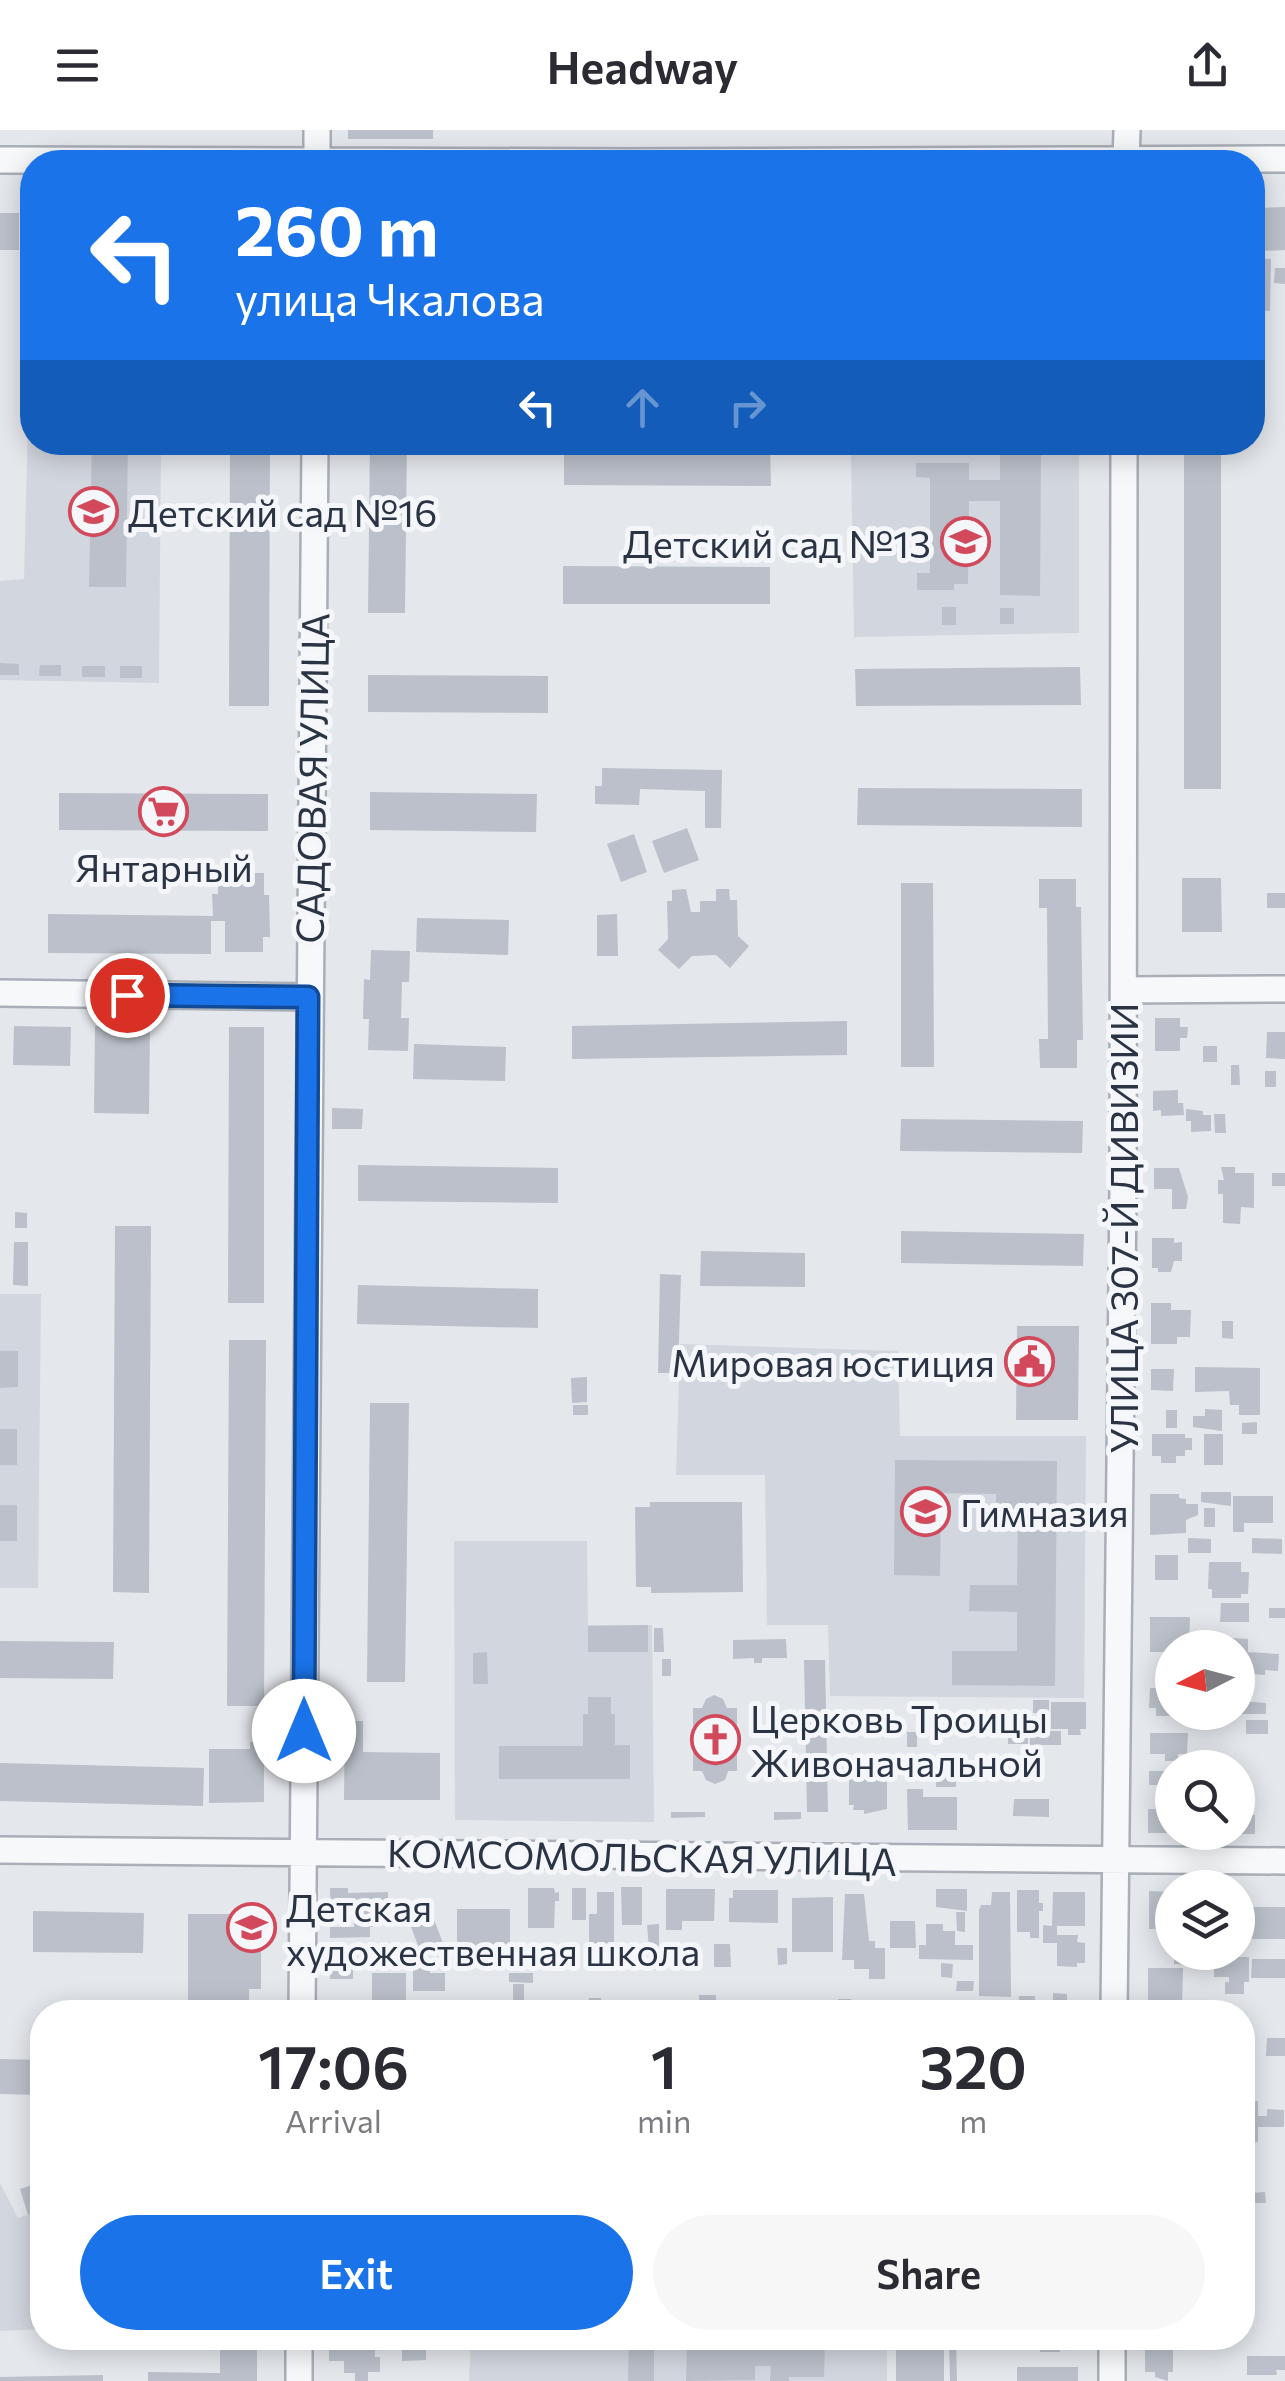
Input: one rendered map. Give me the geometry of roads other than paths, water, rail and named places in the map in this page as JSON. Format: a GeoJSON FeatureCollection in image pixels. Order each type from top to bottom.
{"type":"FeatureCollection","features":[{"type":"Feature","properties":{"kind":"street","name":"САДОВАЯ УЛИЦА"},"geometry":{"type":"LineString","coordinates":[[302,2000],[315,455]]}},
{"type":"Feature","properties":{"kind":"street","name":"УЛИЦА 307-Й ДИВИЗИИ"},"geometry":{"type":"LineString","coordinates":[[1114,2000],[1124,990],[1124,455]]}},
{"type":"Feature","properties":{"kind":"street"},"geometry":{"type":"LineString","coordinates":[[1124,990],[1285,989]]}},
{"type":"Feature","properties":{"kind":"street"},"geometry":{"type":"LineString","coordinates":[[0,993],[308,997]]}},
{"type":"Feature","properties":{"kind":"street","name":"КОМСОМОЛЬСКАЯ УЛИЦА"},"geometry":{"type":"LineString","coordinates":[[0,1850],[1285,1861]]}},
{"type":"Feature","properties":{"kind":"street"},"geometry":{"type":"LineString","coordinates":[[298,2381],[299,2350]]}},
{"type":"Feature","properties":{"kind":"street"},"geometry":{"type":"LineString","coordinates":[[1112,2350],[1112,2381]]}},
{"type":"Feature","properties":{"kind":"place","name":"Детский сад №16"},"geometry":{"type":"Point","coordinates":[93,511]}},
{"type":"Feature","properties":{"kind":"place","name":"Детский сад №13"},"geometry":{"type":"Point","coordinates":[966,542]}},
{"type":"Feature","properties":{"kind":"place","name":"Янтарный"},"geometry":{"type":"Point","coordinates":[164,812]}},
{"type":"Feature","properties":{"kind":"place","name":"Мировая юстиция"},"geometry":{"type":"Point","coordinates":[1030,1361]}},
{"type":"Feature","properties":{"kind":"place","name":"Гимназия"},"geometry":{"type":"Point","coordinates":[925,1511]}},
{"type":"Feature","properties":{"kind":"place","name":"Церковь Троицы Живоначальной"},"geometry":{"type":"Point","coordinates":[715,1739]}},
{"type":"Feature","properties":{"kind":"place","name":"Детская художественная школа"},"geometry":{"type":"Point","coordinates":[251,1928]}}]}
